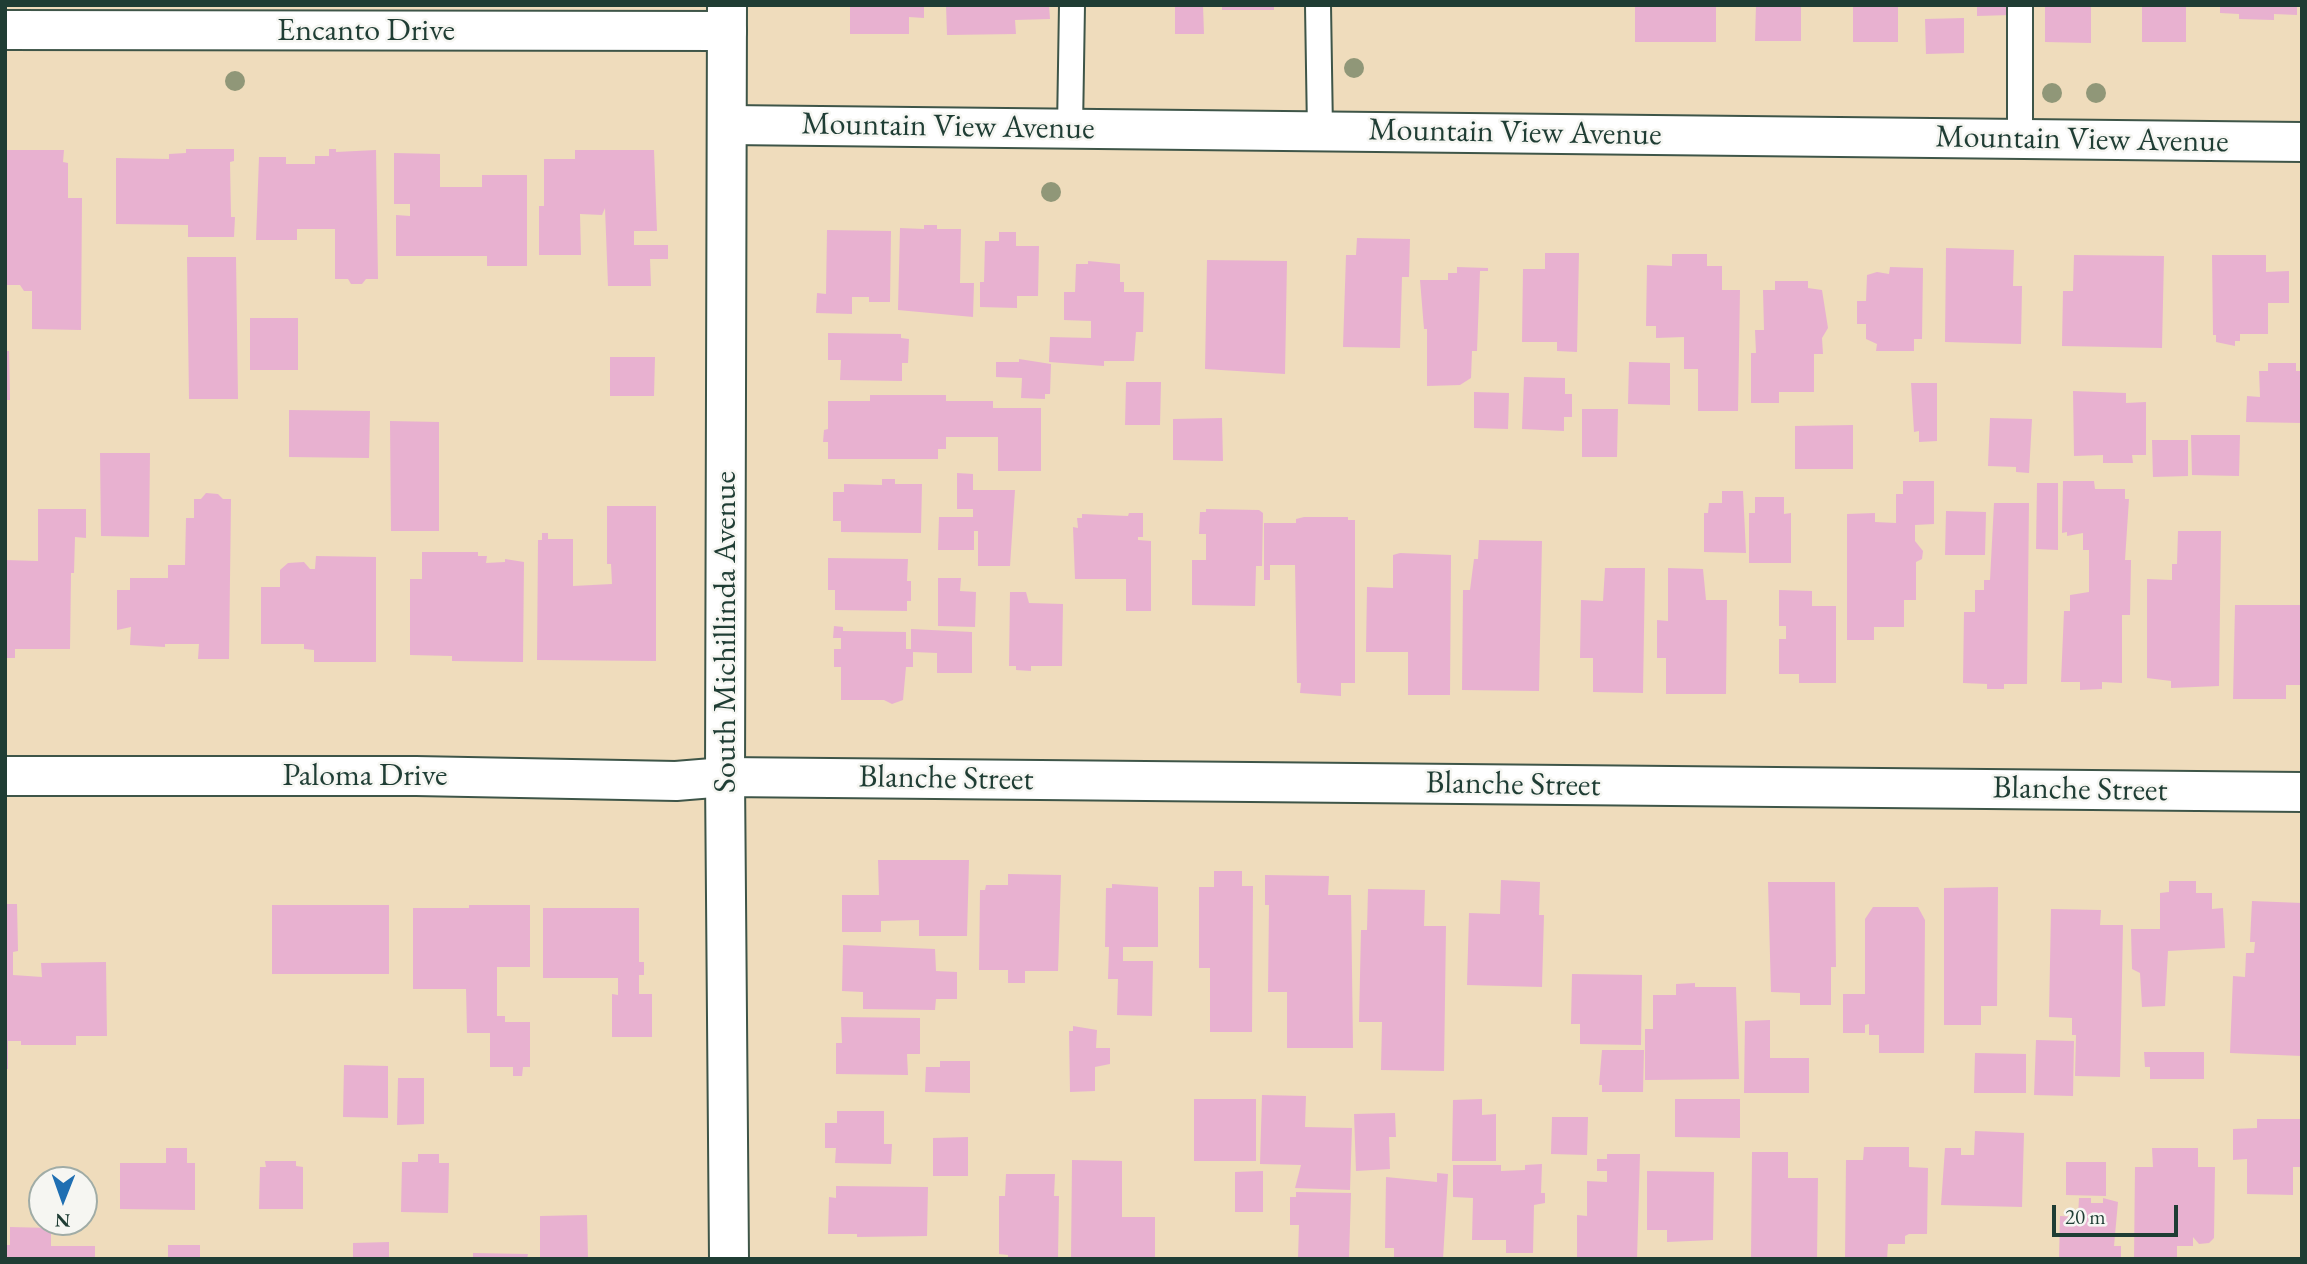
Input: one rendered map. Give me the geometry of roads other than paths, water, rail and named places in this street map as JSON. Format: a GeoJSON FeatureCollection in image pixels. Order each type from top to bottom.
{"type":"FeatureCollection","features":[{"type":"Feature","properties":{"kind":"street","name":"Encanto Drive"},"geometry":{"type":"LineString","coordinates":[[5,30],[727,18]]}},
{"type":"Feature","properties":{"kind":"street","name":"South Michillinda Avenue"},"geometry":{"type":"LineString","coordinates":[[727,18],[725,778],[729,1259]]}},
{"type":"Feature","properties":{"kind":"street","name":"Mountain View Avenue"},"geometry":{"type":"LineString","coordinates":[[728,125],[2302,142]]}},
{"type":"Feature","properties":{"kind":"street","name":"Paloma Drive"},"geometry":{"type":"LineString","coordinates":[[5,776],[416,776],[676,781],[725,778]]}},
{"type":"Feature","properties":{"kind":"street","name":"Blanche Street"},"geometry":{"type":"LineString","coordinates":[[725,778],[2302,792]]}},
{"type":"Feature","properties":{"kind":"lane"},"geometry":{"type":"LineString","coordinates":[[1070,128],[1072,5]]}},
{"type":"Feature","properties":{"kind":"lane"},"geometry":{"type":"LineString","coordinates":[[1318,5],[1320,131]]}},
{"type":"Feature","properties":{"kind":"lane"},"geometry":{"type":"LineString","coordinates":[[2020,5],[2020,139]]}}]}
